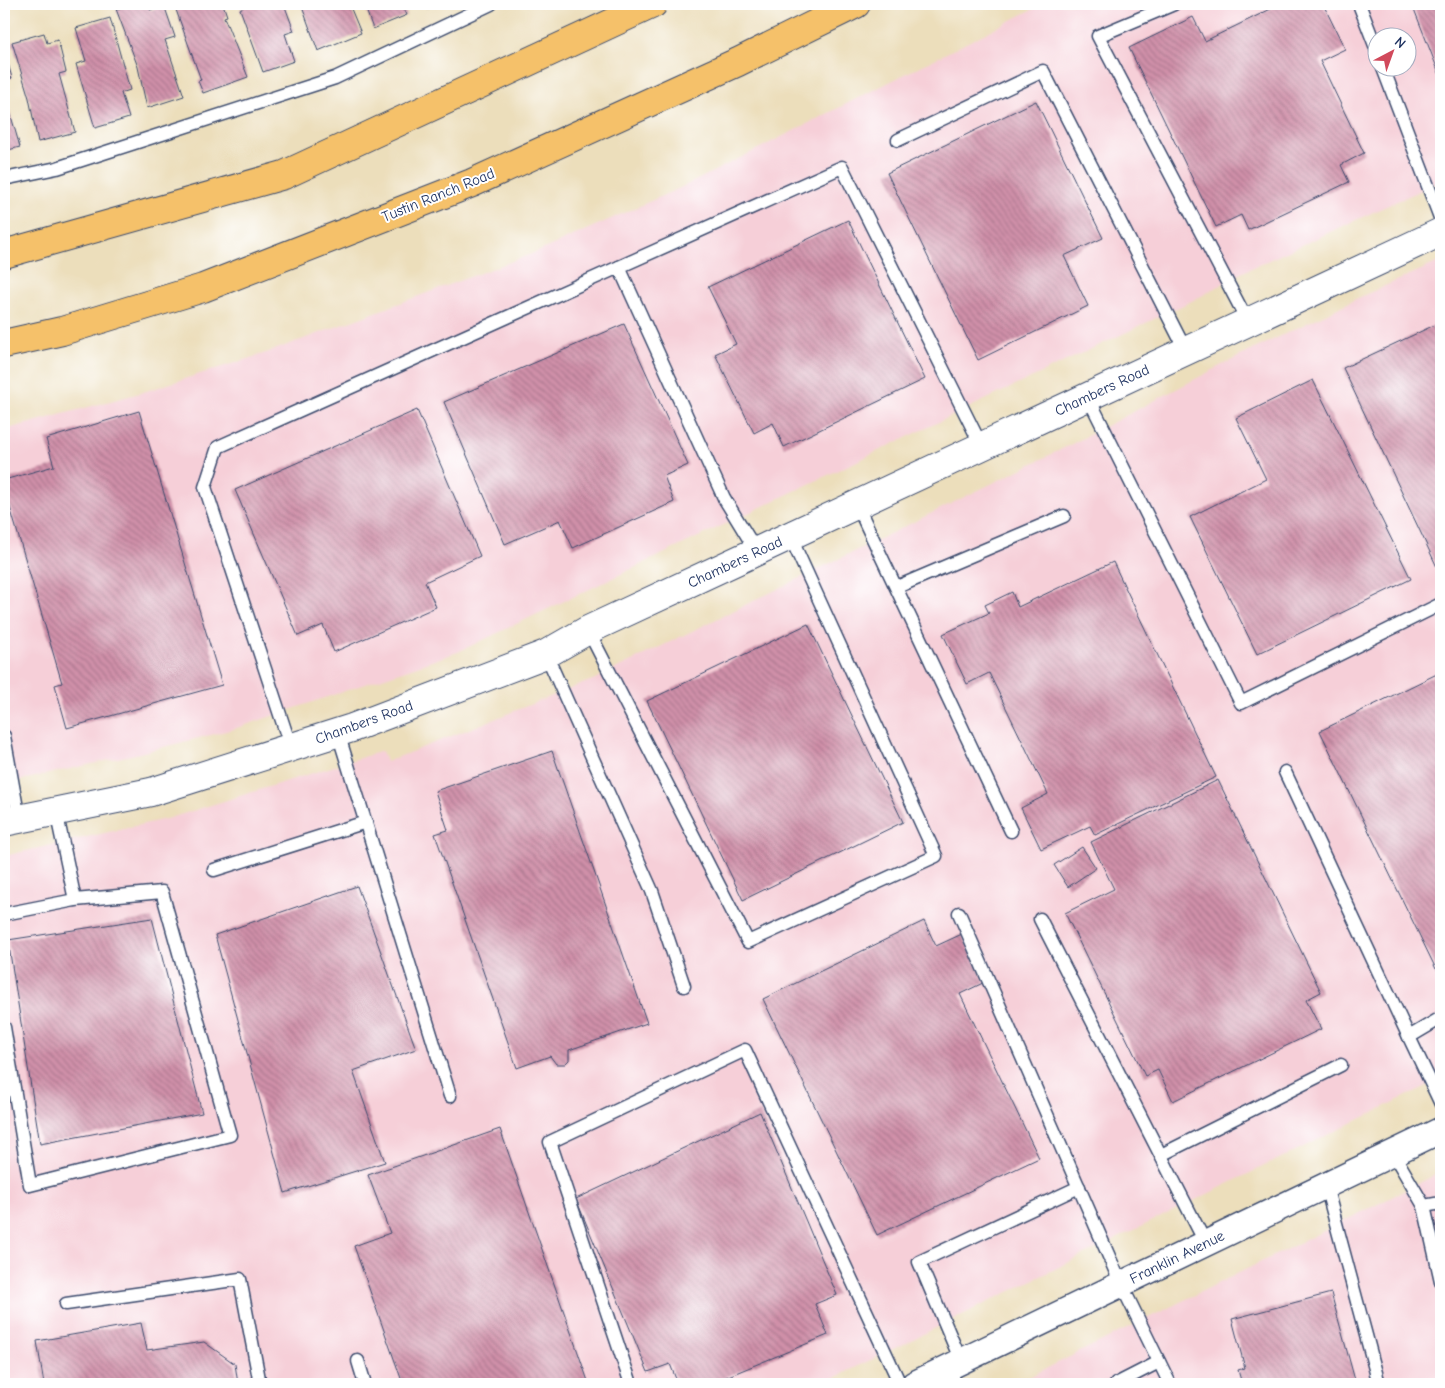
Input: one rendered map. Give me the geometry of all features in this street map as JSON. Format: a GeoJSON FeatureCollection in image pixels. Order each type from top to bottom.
{"type":"FeatureCollection","features":[{"type":"Feature","properties":{"kind":"main road"},"geometry":{"type":"LineString","coordinates":[[4,254],[284,175],[653,4]]}},
{"type":"Feature","properties":{"kind":"main road","name":"Tustin Ranch Road"},"geometry":{"type":"LineString","coordinates":[[4,344],[62,331],[203,288],[472,183],[738,62],[856,4]]}},
{"type":"Feature","properties":{"kind":"street","name":"Chambers Road"},"geometry":{"type":"LineString","coordinates":[[11,820],[151,792],[338,733],[546,654],[588,630],[1441,232]]}},
{"type":"Feature","properties":{"kind":"street","name":"Franklin Avenue"},"geometry":{"type":"LineString","coordinates":[[914,1384],[955,1371],[1121,1284],[1441,1130]]}},
{"type":"Feature","properties":{"kind":"lane"},"geometry":{"type":"LineString","coordinates":[[4,179],[57,168],[335,78],[491,4]]}},
{"type":"Feature","properties":{"kind":"lane"},"geometry":{"type":"LineString","coordinates":[[1174,4],[1098,36],[1248,322]]}},
{"type":"Feature","properties":{"kind":"lane"},"geometry":{"type":"LineString","coordinates":[[1359,4],[1368,28]]}},
{"type":"Feature","properties":{"kind":"lane"},"geometry":{"type":"LineString","coordinates":[[898,140],[1043,71],[1186,351]]}},
{"type":"Feature","properties":{"kind":"lane"},"geometry":{"type":"LineString","coordinates":[[1387,78],[1441,220]]}},
{"type":"Feature","properties":{"kind":"lane"},"geometry":{"type":"LineString","coordinates":[[291,748],[205,487],[218,447],[842,167],[982,447]]}},
{"type":"Feature","properties":{"kind":"lane"},"geometry":{"type":"LineString","coordinates":[[619,267],[724,498],[757,552]]}},
{"type":"Feature","properties":{"kind":"lane"},"geometry":{"type":"LineString","coordinates":[[1088,397],[1240,702],[1441,604]]}},
{"type":"Feature","properties":{"kind":"lane"},"geometry":{"type":"LineString","coordinates":[[858,504],[1011,831]]}},
{"type":"Feature","properties":{"kind":"lane"},"geometry":{"type":"LineString","coordinates":[[896,588],[1064,516]]}},
{"type":"Feature","properties":{"kind":"lane"},"geometry":{"type":"LineString","coordinates":[[588,630],[748,942],[936,856],[790,536]]}},
{"type":"Feature","properties":{"kind":"lane"},"geometry":{"type":"LineString","coordinates":[[546,654],[652,891],[684,986]]}},
{"type":"Feature","properties":{"kind":"lane"},"geometry":{"type":"LineString","coordinates":[[338,733],[450,1096]]}},
{"type":"Feature","properties":{"kind":"lane"},"geometry":{"type":"LineString","coordinates":[[4,736],[11,820]]}},
{"type":"Feature","properties":{"kind":"lane"},"geometry":{"type":"LineString","coordinates":[[1285,772],[1441,1104]]}},
{"type":"Feature","properties":{"kind":"lane"},"geometry":{"type":"LineString","coordinates":[[56,811],[75,900]]}},
{"type":"Feature","properties":{"kind":"lane"},"geometry":{"type":"LineString","coordinates":[[214,870],[366,822]]}},
{"type":"Feature","properties":{"kind":"lane"},"geometry":{"type":"LineString","coordinates":[[4,914],[75,900],[162,892],[230,1135],[30,1185],[4,1027]]}},
{"type":"Feature","properties":{"kind":"lane"},"geometry":{"type":"LineString","coordinates":[[959,913],[1121,1284],[1170,1384]]}},
{"type":"Feature","properties":{"kind":"lane"},"geometry":{"type":"LineString","coordinates":[[1040,919],[1206,1244]]}},
{"type":"Feature","properties":{"kind":"lane"},"geometry":{"type":"LineString","coordinates":[[1409,1036],[1441,1018]]}},
{"type":"Feature","properties":{"kind":"lane"},"geometry":{"type":"LineString","coordinates":[[630,1384],[550,1142],[745,1050],[900,1384]]}},
{"type":"Feature","properties":{"kind":"lane"},"geometry":{"type":"LineString","coordinates":[[1161,1155],[1341,1066]]}},
{"type":"Feature","properties":{"kind":"lane"},"geometry":{"type":"LineString","coordinates":[[1393,1154],[1424,1206],[1441,1281]]}},
{"type":"Feature","properties":{"kind":"lane"},"geometry":{"type":"LineString","coordinates":[[1326,1186],[1379,1384]]}},
{"type":"Feature","properties":{"kind":"lane"},"geometry":{"type":"LineString","coordinates":[[955,1371],[919,1262],[1079,1187]]}},
{"type":"Feature","properties":{"kind":"lane"},"geometry":{"type":"LineString","coordinates":[[1424,1206],[1441,1203]]}},
{"type":"Feature","properties":{"kind":"lane"},"geometry":{"type":"LineString","coordinates":[[66,1304],[240,1279],[260,1384]]}},
{"type":"Feature","properties":{"kind":"lane"},"geometry":{"type":"LineString","coordinates":[[358,1361],[365,1384]]}},
{"type":"Feature","properties":{"kind":"lane"},"geometry":{"type":"LineString","coordinates":[[1116,1384],[1159,1362]]}},
{"type":"Feature","properties":{"kind":"shaded area"},"geometry":{"type":"Polygon","coordinates":[[[1043,4],[1441,4],[1441,181],[1243,272],[1198,298],[458,652],[234,729],[136,754],[4,784],[4,430],[140,393],[266,353],[537,252],[691,183],[1043,4]]]}},
{"type":"Feature","properties":{"kind":"shaded area"},"geometry":{"type":"Polygon","coordinates":[[[1441,261],[1441,1079],[822,1384],[4,1384],[4,856],[170,818],[382,751],[386,762],[595,679],[1070,445],[1224,364],[1360,297],[1441,261]]]}},
{"type":"Feature","properties":{"kind":"shaded area"},"geometry":{"type":"Polygon","coordinates":[[[1441,1172],[1441,1384],[1015,1384],[1378,1204],[1441,1172]]]}},
{"type":"Feature","properties":{"kind":"building"},"geometry":{"type":"Polygon","coordinates":[[[133,4],[148,4],[150,10],[164,5],[175,37],[165,40],[184,96],[147,108],[138,67],[116,9],[133,4]]]}},
{"type":"Feature","properties":{"kind":"building"},"geometry":{"type":"Polygon","coordinates":[[[172,4],[223,4],[227,16],[224,17],[248,77],[203,93],[198,81],[201,80],[175,7],[172,4]]]}},
{"type":"Feature","properties":{"kind":"building"},"geometry":{"type":"Polygon","coordinates":[[[249,4],[284,4],[294,31],[285,34],[294,61],[263,72],[240,9],[249,4]]]}},
{"type":"Feature","properties":{"kind":"building"},"geometry":{"type":"Polygon","coordinates":[[[301,4],[349,4],[361,33],[318,51],[301,4]]]}},
{"type":"Feature","properties":{"kind":"building"},"geometry":{"type":"Polygon","coordinates":[[[364,4],[402,4],[407,15],[373,29],[364,4]]]}},
{"type":"Feature","properties":{"kind":"building"},"geometry":{"type":"Polygon","coordinates":[[[1281,4],[1323,4],[1345,49],[1320,61],[1364,153],[1341,165],[1349,182],[1248,230],[1241,215],[1216,227],[1129,48],[1193,17],[1205,41],[1281,4]]]}},
{"type":"Feature","properties":{"kind":"building"},"geometry":{"type":"Polygon","coordinates":[[[1412,4],[1441,4],[1441,78],[1412,4]]]}},
{"type":"Feature","properties":{"kind":"building"},"geometry":{"type":"Polygon","coordinates":[[[110,18],[130,90],[121,93],[129,118],[95,128],[76,64],[86,61],[76,28],[110,18]]]}},
{"type":"Feature","properties":{"kind":"building"},"geometry":{"type":"Polygon","coordinates":[[[44,33],[47,43],[58,40],[66,72],[59,74],[75,132],[38,142],[29,98],[12,42],[44,33]]]}},
{"type":"Feature","properties":{"kind":"building"},"geometry":{"type":"Polygon","coordinates":[[[6,56],[12,78],[4,80],[4,57],[6,56]]]}},
{"type":"Feature","properties":{"kind":"building"},"geometry":{"type":"Polygon","coordinates":[[[4,92],[20,147],[4,151],[4,92]]]}},
{"type":"Feature","properties":{"kind":"building"},"geometry":{"type":"Polygon","coordinates":[[[1036,101],[1103,238],[1064,256],[1088,306],[978,360],[887,173],[1036,101]]]}},
{"type":"Feature","properties":{"kind":"building"},"geometry":{"type":"Polygon","coordinates":[[[848,220],[925,379],[784,447],[773,423],[754,433],[715,354],[736,344],[708,287],[848,220]]]}},
{"type":"Feature","properties":{"kind":"building"},"geometry":{"type":"Polygon","coordinates":[[[1441,322],[1441,565],[1437,567],[1343,368],[1441,322]]]}},
{"type":"Feature","properties":{"kind":"building"},"geometry":{"type":"Polygon","coordinates":[[[624,324],[688,465],[664,476],[674,502],[573,548],[560,520],[505,544],[444,402],[624,324]]]}},
{"type":"Feature","properties":{"kind":"building"},"geometry":{"type":"Polygon","coordinates":[[[1313,380],[1411,579],[1257,654],[1190,517],[1266,479],[1236,418],[1313,380]]]}},
{"type":"Feature","properties":{"kind":"building"},"geometry":{"type":"Polygon","coordinates":[[[417,410],[480,556],[425,582],[436,607],[334,652],[323,625],[298,636],[235,490],[417,410]]]}},
{"type":"Feature","properties":{"kind":"building"},"geometry":{"type":"Polygon","coordinates":[[[139,411],[222,685],[67,728],[55,685],[62,683],[4,487],[4,480],[54,466],[46,439],[139,411]]]}},
{"type":"Feature","properties":{"kind":"building"},"geometry":{"type":"Polygon","coordinates":[[[1113,562],[1216,777],[1095,835],[1090,826],[1041,849],[1021,808],[1048,794],[989,673],[967,684],[943,634],[989,613],[985,605],[1012,592],[1018,607],[1113,562]]]}},
{"type":"Feature","properties":{"kind":"building"},"geometry":{"type":"Polygon","coordinates":[[[808,624],[903,822],[743,900],[647,701],[808,624]]]}},
{"type":"Feature","properties":{"kind":"building"},"geometry":{"type":"Polygon","coordinates":[[[1441,672],[1441,967],[1436,969],[1320,731],[1441,672]]]}},
{"type":"Feature","properties":{"kind":"building"},"geometry":{"type":"Polygon","coordinates":[[[552,751],[647,1023],[569,1050],[569,1060],[565,1064],[556,1064],[550,1056],[517,1068],[435,834],[448,830],[435,791],[552,751]]]}},
{"type":"Feature","properties":{"kind":"building"},"geometry":{"type":"Polygon","coordinates":[[[1218,780],[1321,992],[1306,1000],[1321,1029],[1173,1101],[1158,1070],[1145,1076],[1065,913],[1114,889],[1091,842],[1218,780]]]}},
{"type":"Feature","properties":{"kind":"building"},"geometry":{"type":"Polygon","coordinates":[[[1082,847],[1096,868],[1068,887],[1054,865],[1082,847]]]}},
{"type":"Feature","properties":{"kind":"building"},"geometry":{"type":"Polygon","coordinates":[[[357,886],[416,1049],[353,1071],[385,1162],[285,1193],[215,935],[357,886]]]}},
{"type":"Feature","properties":{"kind":"building"},"geometry":{"type":"Polygon","coordinates":[[[152,918],[202,1113],[40,1144],[8,940],[152,918]]]}},
{"type":"Feature","properties":{"kind":"building"},"geometry":{"type":"Polygon","coordinates":[[[924,921],[936,946],[962,934],[985,982],[960,994],[1039,1158],[877,1235],[763,999],[924,921]]]}},
{"type":"Feature","properties":{"kind":"building"},"geometry":{"type":"Polygon","coordinates":[[[760,1112],[837,1295],[815,1304],[828,1335],[709,1384],[678,1384],[670,1364],[648,1372],[576,1199],[760,1112]]]}},
{"type":"Feature","properties":{"kind":"building"},"geometry":{"type":"Polygon","coordinates":[[[500,1129],[589,1384],[403,1384],[354,1246],[390,1233],[368,1175],[500,1129]]]}},
{"type":"Feature","properties":{"kind":"building"},"geometry":{"type":"Polygon","coordinates":[[[1331,1293],[1356,1384],[1242,1384],[1238,1370],[1245,1368],[1232,1319],[1331,1293]]]}},
{"type":"Feature","properties":{"kind":"building"},"geometry":{"type":"Polygon","coordinates":[[[141,1323],[147,1350],[204,1342],[235,1364],[238,1384],[44,1384],[37,1341],[141,1323]]]}}]}
